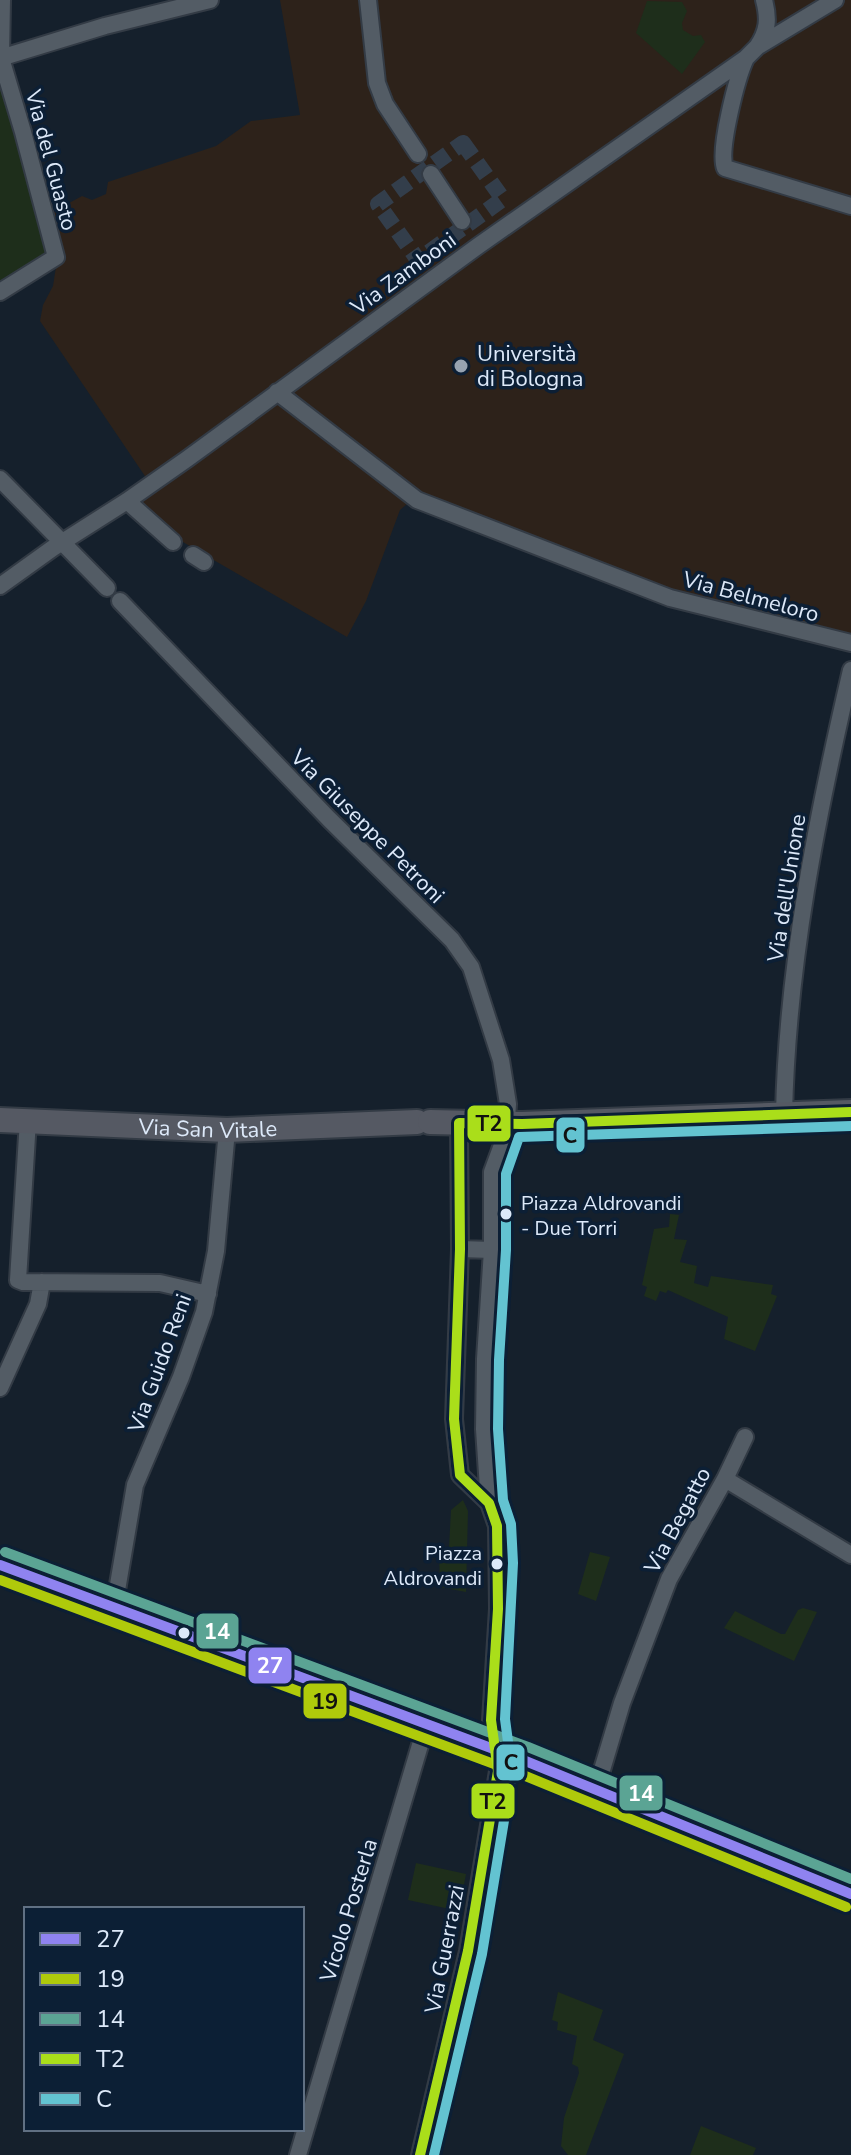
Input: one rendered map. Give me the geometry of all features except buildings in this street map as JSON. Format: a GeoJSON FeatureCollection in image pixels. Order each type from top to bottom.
{"type":"FeatureCollection","features":[{"type":"Feature","properties":{"kind":"street","name":"Via del Guasto"},"geometry":{"type":"LineString","coordinates":[[0,292],[56,257],[0,58],[2,0]]}},
{"type":"Feature","properties":{"kind":"street"},"geometry":{"type":"LineString","coordinates":[[0,58],[105,26],[210,0]]}},
{"type":"Feature","properties":{"kind":"street"},"geometry":{"type":"LineString","coordinates":[[368,0],[377,83],[385,104],[418,154]]}},
{"type":"Feature","properties":{"kind":"street"},"geometry":{"type":"LineString","coordinates":[[764,0],[768,25],[738,79],[722,153],[725,168],[851,206]]}},
{"type":"Feature","properties":{"kind":"street","name":"Via Zamboni"},"geometry":{"type":"LineString","coordinates":[[0,586],[127,501],[203,436],[277,392],[475,241],[751,52],[835,0]]}},
{"type":"Feature","properties":{"kind":"street"},"geometry":{"type":"LineString","coordinates":[[431,174],[462,221]]}},
{"type":"Feature","properties":{"kind":"street","name":"Via Belmeloro"},"geometry":{"type":"LineString","coordinates":[[277,392],[417,500],[706,609],[851,643]]}},
{"type":"Feature","properties":{"kind":"street"},"geometry":{"type":"LineString","coordinates":[[0,479],[107,588]]}},
{"type":"Feature","properties":{"kind":"street"},"geometry":{"type":"LineString","coordinates":[[127,501],[173,542]]}},
{"type":"Feature","properties":{"kind":"street","name":"Via Giuseppe Petroni"},"geometry":{"type":"LineString","coordinates":[[120,601],[329,819],[467,957],[501,1060],[509,1123]]}},
{"type":"Feature","properties":{"kind":"street","name":"Via dell'Unione"},"geometry":{"type":"LineString","coordinates":[[784,1115],[786,1052],[809,874],[851,670]]}},
{"type":"Feature","properties":{"kind":"street","name":"Via San Vitale"},"geometry":{"type":"LineString","coordinates":[[0,1120],[227,1130],[851,1112]]}},
{"type":"Feature","properties":{"kind":"street"},"geometry":{"type":"LineString","coordinates":[[28,1120],[17,1276],[23,1282],[160,1283],[208,1294]]}},
{"type":"Feature","properties":{"kind":"street"},"geometry":{"type":"LineString","coordinates":[[459,1123],[460,1249],[454,1419],[457,1465],[466,1484],[489,1503]]}},
{"type":"Feature","properties":{"kind":"street"},"geometry":{"type":"LineString","coordinates":[[495,1750],[491,1720],[499,1564],[497,1526],[489,1503],[484,1429],[485,1359],[492,1250],[492,1172],[509,1123]]}},
{"type":"Feature","properties":{"kind":"street","name":"Via Guido Reni"},"geometry":{"type":"LineString","coordinates":[[114,1608],[135,1485],[181,1377],[200,1327],[208,1294],[218,1236],[227,1130]]}},
{"type":"Feature","properties":{"kind":"street"},"geometry":{"type":"LineString","coordinates":[[460,1249],[492,1250]]}},
{"type":"Feature","properties":{"kind":"street"},"geometry":{"type":"LineString","coordinates":[[0,1388],[38,1304],[42,1282]]}},
{"type":"Feature","properties":{"kind":"street","name":"Via Begatto"},"geometry":{"type":"LineString","coordinates":[[596,1790],[619,1716],[669,1579],[745,1437]]}},
{"type":"Feature","properties":{"kind":"street"},"geometry":{"type":"LineString","coordinates":[[725,1479],[851,1555]]}},
{"type":"Feature","properties":{"kind":"street"},"geometry":{"type":"LineString","coordinates":[[0,1565],[495,1750],[851,1894]]}},
{"type":"Feature","properties":{"kind":"street","name":"Vicolo Posterla"},"geometry":{"type":"LineString","coordinates":[[298,2155],[426,1725]]}},
{"type":"Feature","properties":{"kind":"street","name":"Via Guerrazzi"},"geometry":{"type":"LineString","coordinates":[[420,2155],[468,1951],[498,1771],[495,1750]]}},
{"type":"Feature","properties":{"kind":"shaded area","name":"Università di Bologna"},"geometry":{"type":"Polygon","coordinates":[[[280,0],[851,0],[851,643],[761,622],[414,498],[400,510],[366,601],[347,637],[178,539],[137,504],[151,485],[40,321],[43,305],[53,286],[56,267],[49,214],[82,196],[92,200],[106,194],[108,182],[216,146],[251,121],[300,115],[280,0]]]}},
{"type":"Feature","properties":{"kind":"green space"},"geometry":{"type":"Polygon","coordinates":[[[647,1],[682,2],[687,11],[682,23],[683,30],[693,36],[701,35],[705,42],[682,74],[636,33],[647,1]]]}},
{"type":"Feature","properties":{"kind":"green space"},"geometry":{"type":"Polygon","coordinates":[[[0,77],[49,255],[0,288],[0,77]]]}},
{"type":"Feature","properties":{"kind":"green space"},"geometry":{"type":"Polygon","coordinates":[[[670,1214],[679,1215],[674,1239],[687,1240],[680,1262],[697,1266],[694,1283],[708,1287],[711,1276],[773,1285],[771,1294],[777,1296],[755,1351],[724,1339],[728,1317],[668,1290],[666,1293],[660,1291],[656,1301],[644,1296],[647,1287],[642,1285],[654,1229],[669,1227],[670,1214]]]}},
{"type":"Feature","properties":{"kind":"green space"},"geometry":{"type":"Polygon","coordinates":[[[463,1500],[468,1511],[466,1592],[440,1587],[439,1549],[449,1548],[451,1510],[463,1500]]]}},
{"type":"Feature","properties":{"kind":"green space"},"geometry":{"type":"Polygon","coordinates":[[[590,1552],[610,1557],[596,1601],[578,1594],[590,1552]]]}},
{"type":"Feature","properties":{"kind":"green space"},"geometry":{"type":"Polygon","coordinates":[[[803,1608],[817,1612],[794,1661],[724,1628],[735,1611],[785,1634],[798,1610],[803,1608]]]}},
{"type":"Feature","properties":{"kind":"green space"},"geometry":{"type":"Polygon","coordinates":[[[416,1863],[466,1874],[459,1911],[408,1900],[416,1863]]]}},
{"type":"Feature","properties":{"kind":"green space"},"geometry":{"type":"Polygon","coordinates":[[[558,1992],[603,2010],[593,2040],[624,2054],[586,2155],[568,2155],[561,2146],[564,2118],[579,2073],[578,2067],[572,2064],[577,2036],[557,2030],[558,2022],[552,2020],[558,1992]]]}},
{"type":"Feature","properties":{"kind":"green space"},"geometry":{"type":"Polygon","coordinates":[[[701,2126],[756,2148],[753,2155],[690,2155],[701,2126]]]}},
{"type":"Feature","properties":{"kind":"tunnel"},"geometry":{"type":"LineString","coordinates":[[463,143],[503,199],[418,260],[378,204],[463,143]]}},
{"type":"Feature","properties":{"kind":"transit line","name":"T2"},"geometry":{"type":"LineString","coordinates":[[420,2155],[468,1951],[498,1771],[491,1720],[498,1609],[497,1526],[489,1503],[460,1475],[454,1419],[460,1249],[459,1123],[522,1124],[851,1112]]}},
{"type":"Feature","properties":{"kind":"transit line","name":"C"},"geometry":{"type":"LineString","coordinates":[[434,2155],[482,1954],[512,1772],[505,1719],[513,1563],[511,1524],[503,1500],[498,1429],[506,1174],[519,1137],[851,1126]]}},
{"type":"Feature","properties":{"kind":"transit line","name":"14"},"geometry":{"type":"LineString","coordinates":[[5,1552],[528,1747],[851,1879]]}},
{"type":"Feature","properties":{"kind":"transit line","name":"27"},"geometry":{"type":"LineString","coordinates":[[0,1565],[523,1760],[851,1894]]}},
{"type":"Feature","properties":{"kind":"transit line","name":"19"},"geometry":{"type":"LineString","coordinates":[[0,1580],[518,1773],[846,1907]]}},
{"type":"Feature","properties":{"kind":"place","name":"Università di Bologna"},"geometry":{"type":"Point","coordinates":[461,366]}},
{"type":"Feature","properties":{"kind":"place","name":"Piazza Aldrovandi - Due Torri"},"geometry":{"type":"Point","coordinates":[506,1214]}},
{"type":"Feature","properties":{"kind":"place","name":"Piazza Aldrovandi"},"geometry":{"type":"Point","coordinates":[497,1564]}}]}
